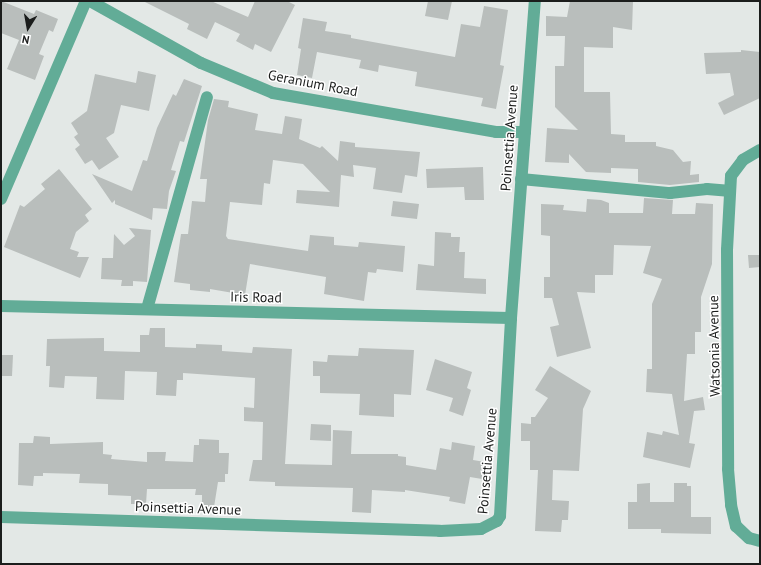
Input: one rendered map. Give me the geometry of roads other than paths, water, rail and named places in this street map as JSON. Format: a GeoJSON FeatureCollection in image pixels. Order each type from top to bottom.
{"type":"FeatureCollection","features":[{"type":"Feature","properties":{"kind":"street"},"geometry":{"type":"LineString","coordinates":[[1,199],[86,1]]}},
{"type":"Feature","properties":{"kind":"street","name":"Geranium Road"},"geometry":{"type":"LineString","coordinates":[[90,1],[201,63],[273,92],[496,132],[525,132]]}},
{"type":"Feature","properties":{"kind":"street","name":"Poinsettia Avenue"},"geometry":{"type":"LineString","coordinates":[[1,517],[440,531],[490,526],[500,516],[511,318],[535,1]]}},
{"type":"Feature","properties":{"kind":"street"},"geometry":{"type":"LineString","coordinates":[[147,309],[207,97]]}},
{"type":"Feature","properties":{"kind":"street","name":"Watsonia Avenue"},"geometry":{"type":"LineString","coordinates":[[760,150],[751,154],[739,164],[731,176],[728,191],[728,469],[731,505],[736,526],[749,538],[760,541]]}},
{"type":"Feature","properties":{"kind":"street"},"geometry":{"type":"LineString","coordinates":[[521,179],[670,193],[707,189],[728,191]]}},
{"type":"Feature","properties":{"kind":"street","name":"Iris Road"},"geometry":{"type":"LineString","coordinates":[[1,306],[511,318]]}}]}
